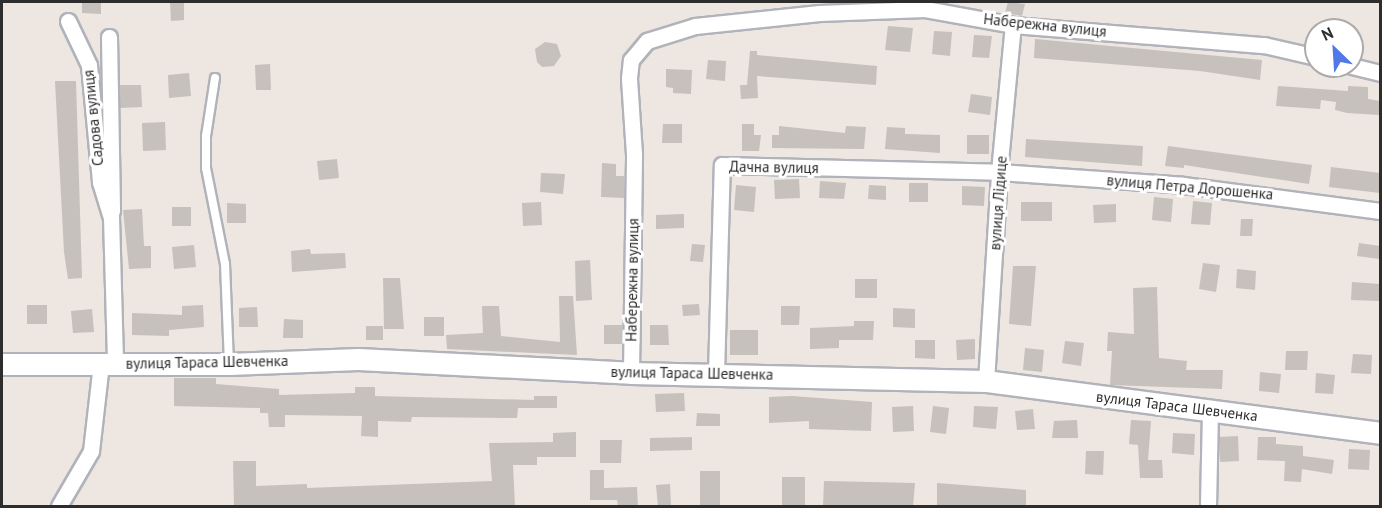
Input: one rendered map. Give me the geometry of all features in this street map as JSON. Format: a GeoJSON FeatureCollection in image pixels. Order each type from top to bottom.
{"type":"FeatureCollection","features":[{"type":"Feature","properties":{"kind":"main road","name":"вулиця Тараса Шевченка"},"geometry":{"type":"LineString","coordinates":[[2,364],[229,364],[358,359],[631,373],[986,381],[1380,432]]}},
{"type":"Feature","properties":{"kind":"street","name":"Набережна вулиця"},"geometry":{"type":"LineString","coordinates":[[631,373],[634,154],[629,78],[631,60],[647,41],[695,26],[819,13],[926,9],[1013,25],[1264,45],[1304,54]]}},
{"type":"Feature","properties":{"kind":"street","name":"Садова вулиця"},"geometry":{"type":"LineString","coordinates":[[68,21],[89,65],[100,182],[111,217]]}},
{"type":"Feature","properties":{"kind":"street","name":"вулиця Лідице"},"geometry":{"type":"LineString","coordinates":[[986,381],[999,172],[1013,25]]}},
{"type":"Feature","properties":{"kind":"street","name":"Садова вулиця"},"geometry":{"type":"LineString","coordinates":[[59,507],[91,450],[108,363],[111,217],[109,38]]}},
{"type":"Feature","properties":{"kind":"street"},"geometry":{"type":"LineString","coordinates":[[1364,69],[1380,73]]}},
{"type":"Feature","properties":{"kind":"street","name":"Дачна вулиця"},"geometry":{"type":"LineString","coordinates":[[716,374],[722,165],[999,172]]}},
{"type":"Feature","properties":{"kind":"street","name":"вулиця Петра Дорошенка"},"geometry":{"type":"LineString","coordinates":[[999,172],[1183,185],[1380,211]]}},
{"type":"Feature","properties":{"kind":"street"},"geometry":{"type":"LineString","coordinates":[[1208,507],[1210,410]]}},
{"type":"Feature","properties":{"kind":"lane"},"geometry":{"type":"LineString","coordinates":[[215,78],[206,136],[206,168],[223,248],[229,364]]}},
{"type":"Feature","properties":{"kind":"building"},"geometry":{"type":"Polygon","coordinates":[[[82,2],[101,2],[101,14],[82,13],[82,2]]]}},
{"type":"Feature","properties":{"kind":"building"},"geometry":{"type":"Polygon","coordinates":[[[170,2],[184,2],[184,20],[171,21],[170,2]]]}},
{"type":"Feature","properties":{"kind":"building"},"geometry":{"type":"Polygon","coordinates":[[[1008,2],[1025,4],[1022,16],[1005,13],[1008,2]]]}},
{"type":"Feature","properties":{"kind":"building"},"geometry":{"type":"Polygon","coordinates":[[[888,26],[913,28],[910,52],[885,50],[888,26]]]}},
{"type":"Feature","properties":{"kind":"building"},"geometry":{"type":"Polygon","coordinates":[[[934,31],[952,32],[950,56],[932,54],[934,31]]]}},
{"type":"Feature","properties":{"kind":"building"},"geometry":{"type":"Polygon","coordinates":[[[974,35],[992,36],[989,58],[972,57],[974,35]]]}},
{"type":"Feature","properties":{"kind":"building"},"geometry":{"type":"Polygon","coordinates":[[[1035,39],[1262,60],[1260,80],[1200,71],[1034,58],[1035,39]]]}},
{"type":"Feature","properties":{"kind":"building"},"geometry":{"type":"Polygon","coordinates":[[[545,42],[557,44],[561,56],[554,66],[542,67],[537,62],[535,49],[545,42]]]}},
{"type":"Feature","properties":{"kind":"building"},"geometry":{"type":"Polygon","coordinates":[[[750,51],[757,51],[757,55],[877,66],[876,85],[757,76],[758,98],[741,99],[740,85],[747,85],[750,51]]]}},
{"type":"Feature","properties":{"kind":"building"},"geometry":{"type":"Polygon","coordinates":[[[708,60],[726,61],[725,81],[706,79],[708,60]]]}},
{"type":"Feature","properties":{"kind":"building"},"geometry":{"type":"Polygon","coordinates":[[[270,64],[271,90],[256,90],[255,65],[270,64]]]}},
{"type":"Feature","properties":{"kind":"building"},"geometry":{"type":"Polygon","coordinates":[[[666,69],[692,70],[691,94],[673,93],[673,88],[666,87],[666,69]]]}},
{"type":"Feature","properties":{"kind":"building"},"geometry":{"type":"Polygon","coordinates":[[[189,73],[191,96],[169,98],[168,75],[189,73]]]}},
{"type":"Feature","properties":{"kind":"building"},"geometry":{"type":"Polygon","coordinates":[[[55,81],[76,81],[82,278],[68,279],[64,252],[55,81]]]}},
{"type":"Feature","properties":{"kind":"building"},"geometry":{"type":"Polygon","coordinates":[[[120,85],[141,85],[142,107],[120,108],[120,85]]]}},
{"type":"Feature","properties":{"kind":"building"},"geometry":{"type":"Polygon","coordinates":[[[1278,86],[1348,91],[1348,86],[1368,87],[1368,99],[1380,101],[1380,115],[1335,110],[1336,102],[1321,100],[1320,109],[1276,106],[1278,86]]]}},
{"type":"Feature","properties":{"kind":"building"},"geometry":{"type":"Polygon","coordinates":[[[971,94],[992,97],[990,115],[968,112],[971,94]]]}},
{"type":"Feature","properties":{"kind":"building"},"geometry":{"type":"Polygon","coordinates":[[[165,122],[166,150],[143,151],[142,123],[165,122]]]}},
{"type":"Feature","properties":{"kind":"building"},"geometry":{"type":"Polygon","coordinates":[[[663,124],[682,124],[682,143],[662,143],[663,124]]]}},
{"type":"Feature","properties":{"kind":"building"},"geometry":{"type":"Polygon","coordinates":[[[742,124],[754,124],[754,135],[761,135],[759,151],[742,151],[742,124]]]}},
{"type":"Feature","properties":{"kind":"building"},"geometry":{"type":"Polygon","coordinates":[[[779,126],[845,133],[846,126],[866,127],[864,149],[772,148],[772,135],[779,135],[779,126]]]}},
{"type":"Feature","properties":{"kind":"building"},"geometry":{"type":"Polygon","coordinates":[[[887,127],[905,128],[905,134],[940,135],[940,153],[885,149],[887,127]]]}},
{"type":"Feature","properties":{"kind":"building"},"geometry":{"type":"Polygon","coordinates":[[[967,135],[989,135],[989,154],[967,154],[967,135]]]}},
{"type":"Feature","properties":{"kind":"building"},"geometry":{"type":"Polygon","coordinates":[[[1026,139],[1143,146],[1142,166],[1025,157],[1026,139]]]}},
{"type":"Feature","properties":{"kind":"building"},"geometry":{"type":"Polygon","coordinates":[[[1168,146],[1312,165],[1309,184],[1184,165],[1184,168],[1165,166],[1168,146]]]}},
{"type":"Feature","properties":{"kind":"building"},"geometry":{"type":"Polygon","coordinates":[[[337,159],[339,178],[319,180],[317,161],[337,159]]]}},
{"type":"Feature","properties":{"kind":"building"},"geometry":{"type":"Polygon","coordinates":[[[602,163],[616,164],[616,176],[624,176],[624,198],[601,197],[602,163]]]}},
{"type":"Feature","properties":{"kind":"building"},"geometry":{"type":"Polygon","coordinates":[[[1331,167],[1380,173],[1380,193],[1329,187],[1331,167]]]}},
{"type":"Feature","properties":{"kind":"building"},"geometry":{"type":"Polygon","coordinates":[[[541,173],[565,174],[563,194],[540,192],[541,173]]]}},
{"type":"Feature","properties":{"kind":"building"},"geometry":{"type":"Polygon","coordinates":[[[799,179],[800,198],[775,199],[774,180],[799,179]]]}},
{"type":"Feature","properties":{"kind":"building"},"geometry":{"type":"Polygon","coordinates":[[[820,181],[846,183],[844,199],[819,198],[820,181]]]}},
{"type":"Feature","properties":{"kind":"building"},"geometry":{"type":"Polygon","coordinates":[[[909,183],[928,183],[928,202],[909,202],[909,183]]]}},
{"type":"Feature","properties":{"kind":"building"},"geometry":{"type":"Polygon","coordinates":[[[736,185],[756,187],[754,212],[734,210],[736,185]]]}},
{"type":"Feature","properties":{"kind":"building"},"geometry":{"type":"Polygon","coordinates":[[[869,185],[886,186],[886,200],[868,199],[869,185]]]}},
{"type":"Feature","properties":{"kind":"building"},"geometry":{"type":"Polygon","coordinates":[[[962,186],[985,187],[984,206],[962,205],[962,186]]]}},
{"type":"Feature","properties":{"kind":"building"},"geometry":{"type":"Polygon","coordinates":[[[1154,197],[1173,199],[1171,222],[1152,220],[1154,197]]]}},
{"type":"Feature","properties":{"kind":"building"},"geometry":{"type":"Polygon","coordinates":[[[1193,201],[1212,203],[1210,225],[1191,224],[1193,201]]]}},
{"type":"Feature","properties":{"kind":"building"},"geometry":{"type":"Polygon","coordinates":[[[541,202],[542,225],[523,226],[522,203],[541,202]]]}},
{"type":"Feature","properties":{"kind":"building"},"geometry":{"type":"Polygon","coordinates":[[[1021,202],[1052,202],[1052,221],[1021,221],[1021,202]]]}},
{"type":"Feature","properties":{"kind":"building"},"geometry":{"type":"Polygon","coordinates":[[[227,203],[246,204],[246,223],[227,223],[227,203]]]}},
{"type":"Feature","properties":{"kind":"building"},"geometry":{"type":"Polygon","coordinates":[[[1116,204],[1116,222],[1094,223],[1093,205],[1116,204]]]}},
{"type":"Feature","properties":{"kind":"building"},"geometry":{"type":"Polygon","coordinates":[[[172,207],[191,207],[191,226],[172,226],[172,207]]]}},
{"type":"Feature","properties":{"kind":"building"},"geometry":{"type":"Polygon","coordinates":[[[142,209],[144,246],[151,246],[151,268],[129,269],[123,210],[142,209]]]}},
{"type":"Feature","properties":{"kind":"building"},"geometry":{"type":"Polygon","coordinates":[[[684,214],[684,228],[656,229],[656,215],[684,214]]]}},
{"type":"Feature","properties":{"kind":"building"},"geometry":{"type":"Polygon","coordinates":[[[1241,219],[1253,219],[1252,236],[1240,236],[1241,219]]]}},
{"type":"Feature","properties":{"kind":"building"},"geometry":{"type":"Polygon","coordinates":[[[1359,243],[1380,246],[1379,259],[1357,256],[1359,243]]]}},
{"type":"Feature","properties":{"kind":"building"},"geometry":{"type":"Polygon","coordinates":[[[692,244],[705,245],[703,262],[690,261],[692,244]]]}},
{"type":"Feature","properties":{"kind":"building"},"geometry":{"type":"Polygon","coordinates":[[[194,245],[196,267],[174,269],[172,247],[194,245]]]}},
{"type":"Feature","properties":{"kind":"building"},"geometry":{"type":"Polygon","coordinates":[[[310,249],[311,254],[345,253],[346,268],[292,272],[291,251],[310,249]]]}},
{"type":"Feature","properties":{"kind":"building"},"geometry":{"type":"Polygon","coordinates":[[[590,260],[592,300],[576,301],[575,261],[590,260]]]}},
{"type":"Feature","properties":{"kind":"building"},"geometry":{"type":"Polygon","coordinates":[[[1203,263],[1220,265],[1216,292],[1199,289],[1203,263]]]}},
{"type":"Feature","properties":{"kind":"building"},"geometry":{"type":"Polygon","coordinates":[[[1013,266],[1036,266],[1031,326],[1009,324],[1013,266]]]}},
{"type":"Feature","properties":{"kind":"building"},"geometry":{"type":"Polygon","coordinates":[[[1237,269],[1256,271],[1255,290],[1236,288],[1237,269]]]}},
{"type":"Feature","properties":{"kind":"building"},"geometry":{"type":"Polygon","coordinates":[[[383,278],[400,278],[404,329],[384,329],[383,278]]]}},
{"type":"Feature","properties":{"kind":"building"},"geometry":{"type":"Polygon","coordinates":[[[855,279],[877,279],[877,298],[855,298],[855,279]]]}},
{"type":"Feature","properties":{"kind":"building"},"geometry":{"type":"Polygon","coordinates":[[[1352,282],[1380,284],[1379,301],[1351,300],[1352,282]]]}},
{"type":"Feature","properties":{"kind":"building"},"geometry":{"type":"Polygon","coordinates":[[[1157,287],[1159,358],[1187,361],[1186,370],[1223,370],[1222,389],[1110,385],[1112,351],[1107,351],[1108,332],[1134,334],[1133,288],[1157,287]]]}},
{"type":"Feature","properties":{"kind":"building"},"geometry":{"type":"Polygon","coordinates":[[[559,296],[573,296],[577,355],[447,349],[446,335],[483,333],[482,306],[499,306],[501,336],[560,342],[559,296]]]}},
{"type":"Feature","properties":{"kind":"building"},"geometry":{"type":"Polygon","coordinates":[[[699,304],[700,315],[683,316],[682,305],[699,304]]]}},
{"type":"Feature","properties":{"kind":"building"},"geometry":{"type":"Polygon","coordinates":[[[27,305],[47,305],[47,324],[27,324],[27,305]]]}},
{"type":"Feature","properties":{"kind":"building"},"geometry":{"type":"Polygon","coordinates":[[[203,305],[204,327],[169,330],[169,336],[132,335],[132,313],[182,315],[182,306],[203,305]]]}},
{"type":"Feature","properties":{"kind":"building"},"geometry":{"type":"Polygon","coordinates":[[[781,306],[800,306],[799,325],[781,325],[781,306]]]}},
{"type":"Feature","properties":{"kind":"building"},"geometry":{"type":"Polygon","coordinates":[[[257,307],[258,327],[239,327],[239,308],[257,307]]]}},
{"type":"Feature","properties":{"kind":"building"},"geometry":{"type":"Polygon","coordinates":[[[893,308],[915,309],[915,328],[893,327],[893,308]]]}},
{"type":"Feature","properties":{"kind":"building"},"geometry":{"type":"Polygon","coordinates":[[[92,309],[94,332],[73,333],[71,311],[92,309]]]}},
{"type":"Feature","properties":{"kind":"building"},"geometry":{"type":"Polygon","coordinates":[[[424,317],[444,317],[444,336],[424,336],[424,317]]]}},
{"type":"Feature","properties":{"kind":"building"},"geometry":{"type":"Polygon","coordinates":[[[284,319],[303,320],[303,338],[283,338],[284,319]]]}},
{"type":"Feature","properties":{"kind":"building"},"geometry":{"type":"Polygon","coordinates":[[[854,321],[874,321],[873,340],[839,340],[839,348],[810,349],[810,328],[854,326],[854,321]]]}},
{"type":"Feature","properties":{"kind":"building"},"geometry":{"type":"Polygon","coordinates":[[[604,325],[622,325],[622,344],[604,344],[604,325]]]}},
{"type":"Feature","properties":{"kind":"building"},"geometry":{"type":"Polygon","coordinates":[[[650,325],[668,325],[669,345],[650,345],[650,325]]]}},
{"type":"Feature","properties":{"kind":"building"},"geometry":{"type":"Polygon","coordinates":[[[366,326],[383,326],[383,340],[366,340],[366,326]]]}},
{"type":"Feature","properties":{"kind":"building"},"geometry":{"type":"Polygon","coordinates":[[[730,330],[758,330],[758,355],[730,355],[730,330]]]}},
{"type":"Feature","properties":{"kind":"building"},"geometry":{"type":"Polygon","coordinates":[[[975,339],[975,359],[957,360],[956,340],[975,339]]]}},
{"type":"Feature","properties":{"kind":"building"},"geometry":{"type":"Polygon","coordinates":[[[915,340],[935,340],[935,359],[915,358],[915,340]]]}},
{"type":"Feature","properties":{"kind":"building"},"geometry":{"type":"Polygon","coordinates":[[[1065,341],[1084,343],[1081,366],[1062,363],[1065,341]]]}},
{"type":"Feature","properties":{"kind":"building"},"geometry":{"type":"Polygon","coordinates":[[[1025,348],[1044,350],[1042,372],[1023,370],[1025,348]]]}},
{"type":"Feature","properties":{"kind":"building"},"geometry":{"type":"Polygon","coordinates":[[[1286,351],[1308,351],[1307,370],[1285,370],[1286,351]]]}},
{"type":"Feature","properties":{"kind":"building"},"geometry":{"type":"Polygon","coordinates":[[[1353,354],[1372,355],[1371,374],[1351,373],[1353,354]]]}},
{"type":"Feature","properties":{"kind":"building"},"geometry":{"type":"Polygon","coordinates":[[[1260,372],[1281,374],[1279,393],[1259,391],[1260,372]]]}},
{"type":"Feature","properties":{"kind":"building"},"geometry":{"type":"Polygon","coordinates":[[[1316,373],[1335,375],[1333,394],[1315,393],[1316,373]]]}},
{"type":"Feature","properties":{"kind":"building"},"geometry":{"type":"Polygon","coordinates":[[[174,378],[216,378],[216,384],[279,389],[279,395],[355,393],[355,387],[375,387],[375,396],[534,400],[534,396],[557,396],[557,408],[518,408],[517,418],[412,417],[411,422],[378,421],[378,437],[361,436],[362,416],[285,415],[285,427],[269,427],[268,413],[260,413],[260,408],[174,406],[174,378]]]}},
{"type":"Feature","properties":{"kind":"building"},"geometry":{"type":"Polygon","coordinates":[[[684,393],[685,411],[656,412],[655,394],[684,393]]]}},
{"type":"Feature","properties":{"kind":"building"},"geometry":{"type":"Polygon","coordinates":[[[792,396],[872,402],[871,431],[809,429],[809,421],[769,423],[769,397],[792,396]]]}},
{"type":"Feature","properties":{"kind":"building"},"geometry":{"type":"Polygon","coordinates":[[[913,406],[914,431],[893,432],[892,407],[913,406]]]}},
{"type":"Feature","properties":{"kind":"building"},"geometry":{"type":"Polygon","coordinates":[[[933,406],[949,408],[946,434],[930,432],[933,406]]]}},
{"type":"Feature","properties":{"kind":"building"},"geometry":{"type":"Polygon","coordinates":[[[974,406],[998,407],[996,429],[973,427],[974,406]]]}},
{"type":"Feature","properties":{"kind":"building"},"geometry":{"type":"Polygon","coordinates":[[[1033,409],[1035,429],[1017,430],[1015,411],[1033,409]]]}},
{"type":"Feature","properties":{"kind":"building"},"geometry":{"type":"Polygon","coordinates":[[[697,413],[720,414],[720,426],[696,426],[697,413]]]}},
{"type":"Feature","properties":{"kind":"building"},"geometry":{"type":"Polygon","coordinates":[[[1077,420],[1078,438],[1052,438],[1054,421],[1077,420]]]}},
{"type":"Feature","properties":{"kind":"building"},"geometry":{"type":"Polygon","coordinates":[[[1131,420],[1151,421],[1148,460],[1162,460],[1163,478],[1140,478],[1138,445],[1129,444],[1131,420]]]}},
{"type":"Feature","properties":{"kind":"building"},"geometry":{"type":"Polygon","coordinates":[[[576,432],[576,457],[537,457],[537,465],[513,465],[515,506],[234,507],[233,461],[256,461],[256,486],[307,484],[307,488],[492,481],[489,443],[553,442],[553,433],[576,432]]]}},
{"type":"Feature","properties":{"kind":"building"},"geometry":{"type":"Polygon","coordinates":[[[1173,433],[1195,434],[1194,455],[1172,453],[1173,433]]]}},
{"type":"Feature","properties":{"kind":"building"},"geometry":{"type":"Polygon","coordinates":[[[1238,436],[1239,461],[1220,462],[1219,437],[1238,436]]]}},
{"type":"Feature","properties":{"kind":"building"},"geometry":{"type":"Polygon","coordinates":[[[692,437],[692,450],[650,451],[650,438],[692,437]]]}},
{"type":"Feature","properties":{"kind":"building"},"geometry":{"type":"Polygon","coordinates":[[[1258,437],[1276,437],[1276,444],[1303,446],[1303,456],[1334,460],[1332,474],[1302,469],[1301,482],[1284,481],[1285,461],[1257,460],[1258,437]]]}},
{"type":"Feature","properties":{"kind":"building"},"geometry":{"type":"Polygon","coordinates":[[[600,440],[622,440],[621,463],[600,463],[600,440]]]}},
{"type":"Feature","properties":{"kind":"building"},"geometry":{"type":"Polygon","coordinates":[[[1349,449],[1370,450],[1369,470],[1348,469],[1349,449]]]}},
{"type":"Feature","properties":{"kind":"building"},"geometry":{"type":"Polygon","coordinates":[[[1086,451],[1104,451],[1103,475],[1085,474],[1086,451]]]}},
{"type":"Feature","properties":{"kind":"building"},"geometry":{"type":"Polygon","coordinates":[[[590,470],[604,470],[604,488],[637,487],[638,507],[618,507],[617,500],[590,500],[590,470]]]}},
{"type":"Feature","properties":{"kind":"building"},"geometry":{"type":"Polygon","coordinates":[[[700,471],[720,471],[720,507],[700,507],[700,471]]]}},
{"type":"Feature","properties":{"kind":"building"},"geometry":{"type":"Polygon","coordinates":[[[782,477],[805,477],[805,505],[782,505],[782,477]]]}},
{"type":"Feature","properties":{"kind":"building"},"geometry":{"type":"Polygon","coordinates":[[[824,481],[915,483],[913,507],[823,507],[824,481]]]}},
{"type":"Feature","properties":{"kind":"building"},"geometry":{"type":"Polygon","coordinates":[[[937,483],[1026,490],[1026,507],[937,507],[937,483]]]}},
{"type":"Feature","properties":{"kind":"building"},"geometry":{"type":"Polygon","coordinates":[[[670,484],[671,507],[658,507],[656,485],[670,484]]]}}]}
